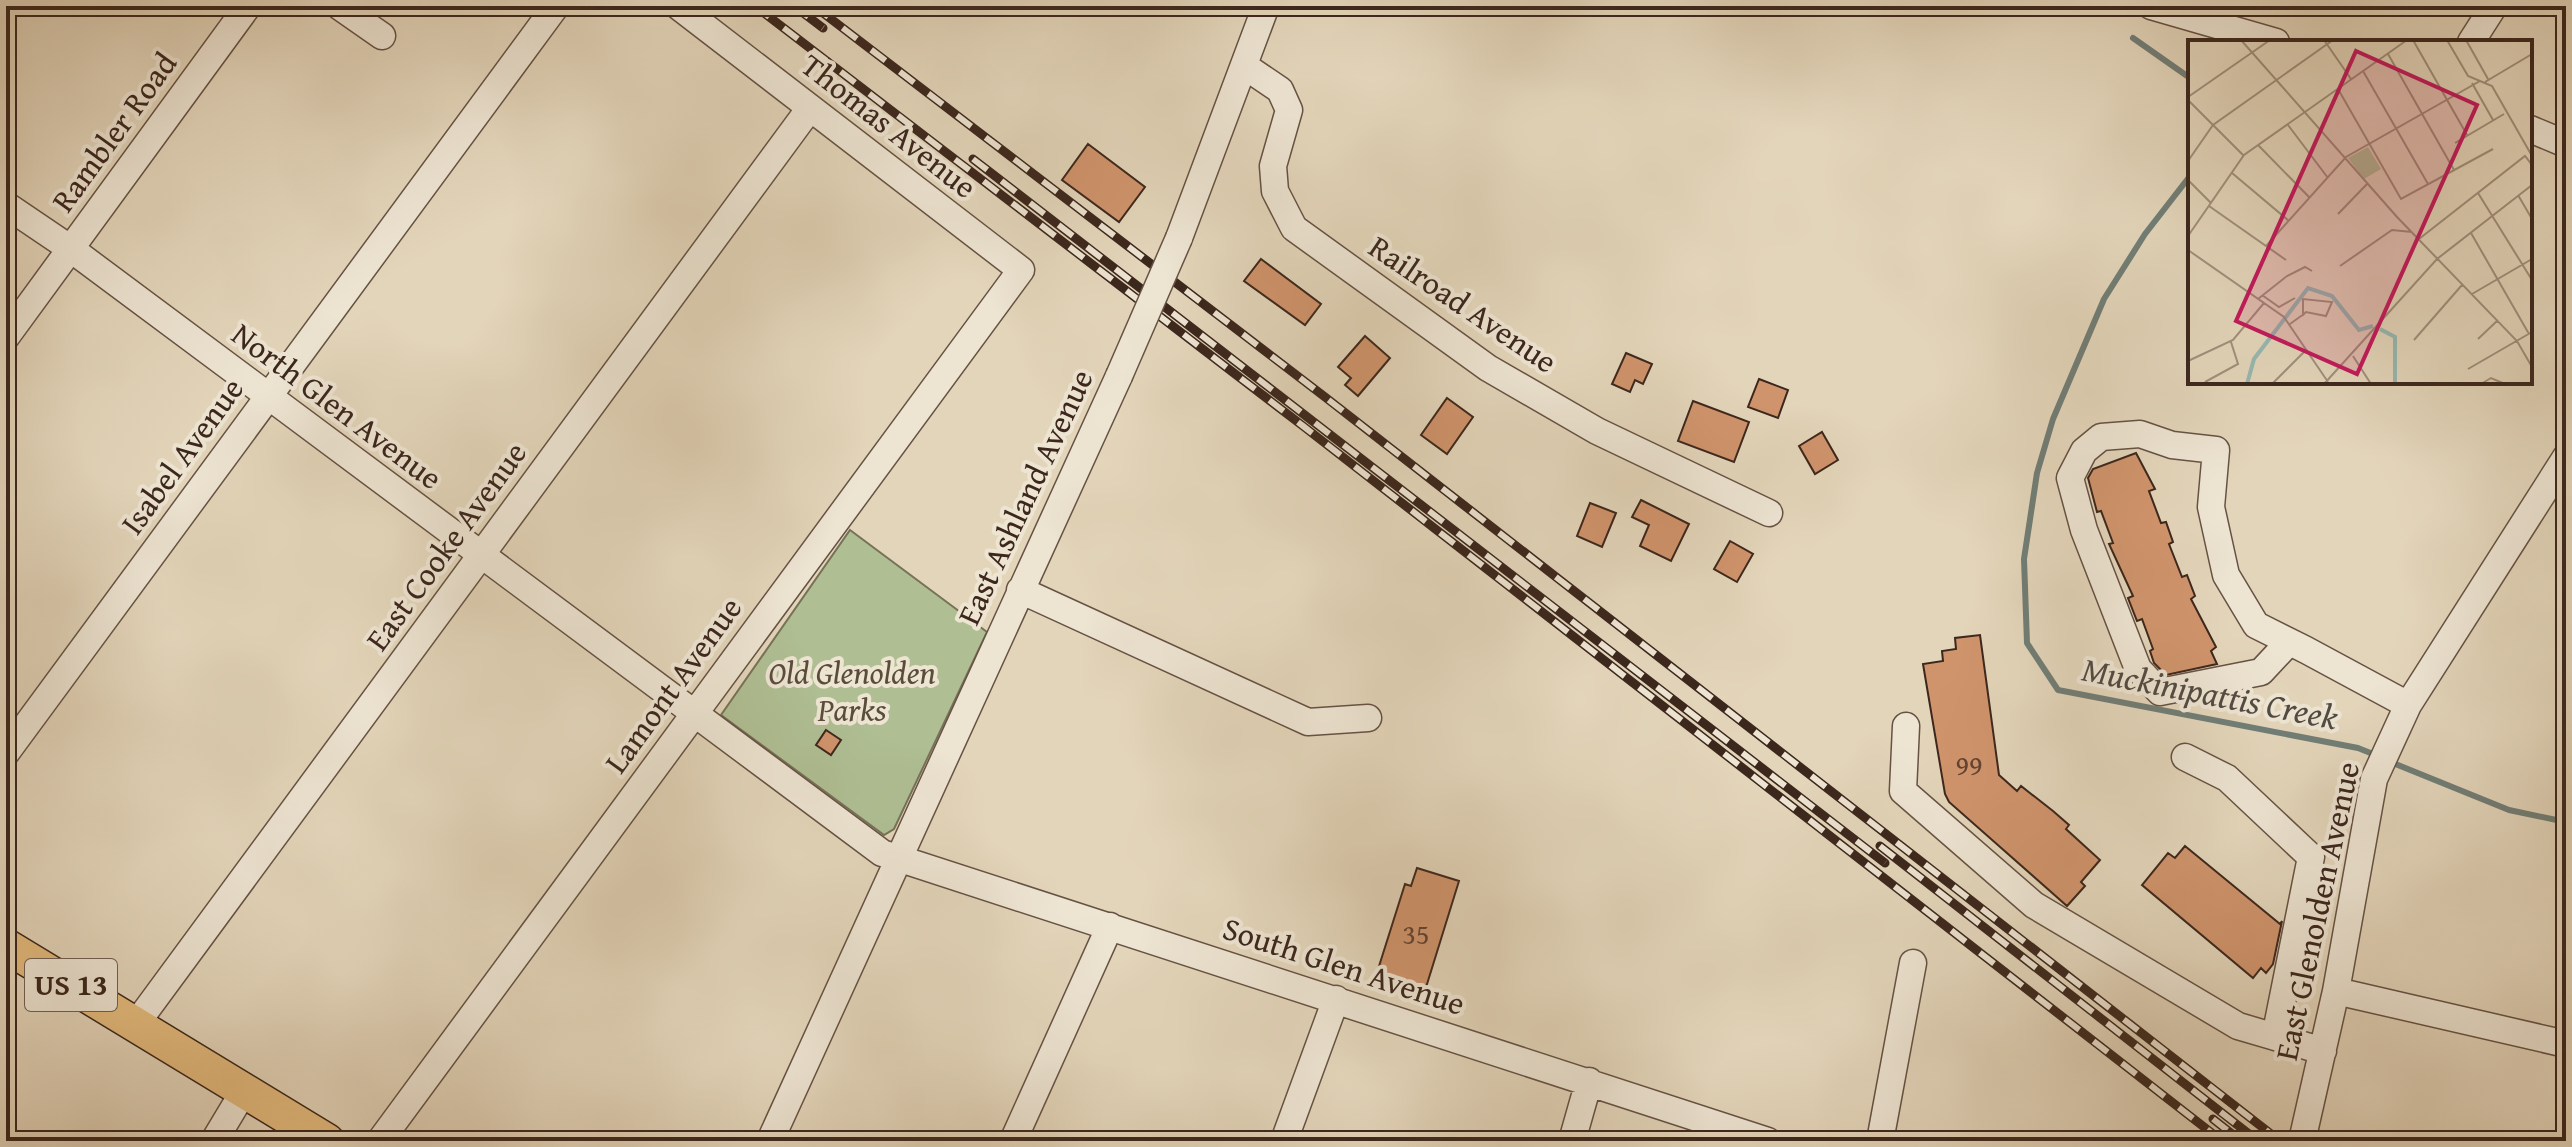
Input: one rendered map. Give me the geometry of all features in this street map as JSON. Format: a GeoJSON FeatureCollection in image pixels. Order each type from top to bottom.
{"type":"FeatureCollection","features":[{"type":"Feature","properties":{"kind":"main road","name":"US 13"},"geometry":{"type":"LineString","coordinates":[[6,946],[327,1141]]}},
{"type":"Feature","properties":{"kind":"street","name":"Rambler Road"},"geometry":{"type":"LineString","coordinates":[[6,337],[248,6]]}},
{"type":"Feature","properties":{"kind":"street"},"geometry":{"type":"LineString","coordinates":[[339,6],[382,36]]}},
{"type":"Feature","properties":{"kind":"street","name":"Isabel Avenue"},"geometry":{"type":"LineString","coordinates":[[6,753],[556,6]]}},
{"type":"Feature","properties":{"kind":"street","name":"Thomas Avenue"},"geometry":{"type":"LineString","coordinates":[[678,6],[1021,270]]}},
{"type":"Feature","properties":{"kind":"street","name":"East Ashland Avenue"},"geometry":{"type":"LineString","coordinates":[[770,1141],[1119,376],[1179,238],[1246,67],[1266,6]]}},
{"type":"Feature","properties":{"kind":"street"},"geometry":{"type":"LineString","coordinates":[[2151,6],[2269,40]]}},
{"type":"Feature","properties":{"kind":"street"},"geometry":{"type":"LineString","coordinates":[[2472,40],[2494,6]]}},
{"type":"Feature","properties":{"kind":"street","name":"Railroad Avenue"},"geometry":{"type":"LineString","coordinates":[[1246,67],[1280,90],[1289,110],[1273,166],[1275,191],[1294,228],[1488,368],[1597,431],[1769,513]]}},
{"type":"Feature","properties":{"kind":"street","name":"East Cooke Avenue"},"geometry":{"type":"LineString","coordinates":[[136,1024],[810,108]]}},
{"type":"Feature","properties":{"kind":"street"},"geometry":{"type":"LineString","coordinates":[[2532,130],[2566,144]]}},
{"type":"Feature","properties":{"kind":"street","name":"North Glen Avenue"},"geometry":{"type":"LineString","coordinates":[[6,205],[71,249],[869,846],[898,859]]}},
{"type":"Feature","properties":{"kind":"street","name":"Lamont Avenue"},"geometry":{"type":"LineString","coordinates":[[380,1141],[1021,270]]}},
{"type":"Feature","properties":{"kind":"street"},"geometry":{"type":"LineString","coordinates":[[2289,642],[2261,672],[2160,692],[2138,669],[2084,530],[2070,478],[2084,451],[2101,437],[2140,434],[2172,445],[2216,450],[2211,507],[2226,575],[2256,625],[2289,642],[2404,715]]}},
{"type":"Feature","properties":{"kind":"street","name":"East Glenolden Avenue"},"geometry":{"type":"LineString","coordinates":[[2302,1141],[2336,991],[2374,779],[2404,715],[2557,487],[2566,457]]}},
{"type":"Feature","properties":{"kind":"street"},"geometry":{"type":"LineString","coordinates":[[1020,590],[1308,722],[1368,718]]}},
{"type":"Feature","properties":{"kind":"street"},"geometry":{"type":"LineString","coordinates":[[1906,726],[1903,791],[2034,905],[2238,1026],[2323,1051]]}},
{"type":"Feature","properties":{"kind":"street"},"geometry":{"type":"LineString","coordinates":[[2185,757],[2227,778],[2311,857],[2275,1037]]}},
{"type":"Feature","properties":{"kind":"street","name":"South Glen Avenue"},"geometry":{"type":"LineString","coordinates":[[898,859],[1768,1141]]}},
{"type":"Feature","properties":{"kind":"street"},"geometry":{"type":"LineString","coordinates":[[1013,1141],[1110,926]]}},
{"type":"Feature","properties":{"kind":"street"},"geometry":{"type":"LineString","coordinates":[[1880,1141],[1913,963]]}},
{"type":"Feature","properties":{"kind":"street"},"geometry":{"type":"LineString","coordinates":[[2336,991],[2566,1044]]}},
{"type":"Feature","properties":{"kind":"street"},"geometry":{"type":"LineString","coordinates":[[1284,1141],[1336,999]]}},
{"type":"Feature","properties":{"kind":"street"},"geometry":{"type":"LineString","coordinates":[[1572,1141],[1589,1081]]}},
{"type":"Feature","properties":{"kind":"street"},"geometry":{"type":"LineString","coordinates":[[214,1141],[244,1091]]}},
{"type":"Feature","properties":{"kind":"green space","name":"Old Glenolden Parks"},"geometry":{"type":"Polygon","coordinates":[[[850,530],[987,632],[894,829],[884,835],[721,715],[850,530]]]}},
{"type":"Feature","properties":{"kind":"building"},"geometry":{"type":"Polygon","coordinates":[[[1088,144],[1145,187],[1119,222],[1062,180],[1088,144]]]}},
{"type":"Feature","properties":{"kind":"building"},"geometry":{"type":"Polygon","coordinates":[[[1261,259],[1321,304],[1305,325],[1244,281],[1261,259]]]}},
{"type":"Feature","properties":{"kind":"building"},"geometry":{"type":"Polygon","coordinates":[[[1365,336],[1390,358],[1358,396],[1345,385],[1351,378],[1338,367],[1365,336]]]}},
{"type":"Feature","properties":{"kind":"building"},"geometry":{"type":"Polygon","coordinates":[[[1626,353],[1652,364],[1643,384],[1635,380],[1630,392],[1612,384],[1626,353]]]}},
{"type":"Feature","properties":{"kind":"building"},"geometry":{"type":"Polygon","coordinates":[[[1759,379],[1788,390],[1778,418],[1748,407],[1759,379]]]}},
{"type":"Feature","properties":{"kind":"building"},"geometry":{"type":"Polygon","coordinates":[[[1447,398],[1473,417],[1447,454],[1421,435],[1447,398]]]}},
{"type":"Feature","properties":{"kind":"building"},"geometry":{"type":"Polygon","coordinates":[[[1693,401],[1749,422],[1734,462],[1678,441],[1693,401]]]}},
{"type":"Feature","properties":{"kind":"building"},"geometry":{"type":"Polygon","coordinates":[[[1822,432],[1838,460],[1815,474],[1799,446],[1822,432]]]}},
{"type":"Feature","properties":{"kind":"building"},"geometry":{"type":"Polygon","coordinates":[[[2136,453],[2155,489],[2149,491],[2161,523],[2166,522],[2173,542],[2169,544],[2182,577],[2187,575],[2195,596],[2191,599],[2216,647],[2211,651],[2217,664],[2166,675],[2154,663],[2150,651],[2153,649],[2142,619],[2137,621],[2128,598],[2133,596],[2109,544],[2113,543],[2101,511],[2097,512],[2088,478],[2093,469],[2136,453]]]}},
{"type":"Feature","properties":{"kind":"building"},"geometry":{"type":"Polygon","coordinates":[[[1641,500],[1689,524],[1671,561],[1640,546],[1649,525],[1632,517],[1641,500]]]}},
{"type":"Feature","properties":{"kind":"building"},"geometry":{"type":"Polygon","coordinates":[[[1590,503],[1616,513],[1602,547],[1577,536],[1590,503]]]}},
{"type":"Feature","properties":{"kind":"building"},"geometry":{"type":"Polygon","coordinates":[[[1730,541],[1753,554],[1737,582],[1714,569],[1730,541]]]}},
{"type":"Feature","properties":{"kind":"building"},"geometry":{"type":"Polygon","coordinates":[[[1980,635],[1999,775],[2017,791],[2021,786],[2053,811],[2069,825],[2066,829],[2100,860],[2081,882],[2085,886],[2067,906],[1949,802],[1945,794],[1923,664],[1943,661],[1942,651],[1956,649],[1955,638],[1980,635]]]}},
{"type":"Feature","properties":{"kind":"building"},"geometry":{"type":"Polygon","coordinates":[[[826,730],[841,740],[831,755],[816,745],[826,730]]]}},
{"type":"Feature","properties":{"kind":"building"},"geometry":{"type":"Polygon","coordinates":[[[2185,846],[2280,924],[2282,921],[2273,964],[2266,973],[2261,968],[2253,978],[2142,885],[2168,853],[2175,858],[2185,846]]]}},
{"type":"Feature","properties":{"kind":"building"},"geometry":{"type":"Polygon","coordinates":[[[1417,868],[1459,881],[1423,997],[1374,982],[1405,884],[1411,886],[1417,868]]]}},
{"type":"Feature","properties":{"kind":"waterway","name":"Muckinipattis Creek"},"geometry":{"type":"LineString","coordinates":[[2133,38],[2188,77]]}},
{"type":"Feature","properties":{"kind":"waterway","name":"Muckinipattis Creek"},"geometry":{"type":"LineString","coordinates":[[2188,179],[2145,234],[2104,299],[2053,419],[2037,473],[2024,559],[2027,643],[2058,690],[2358,748],[2378,756]]}},
{"type":"Feature","properties":{"kind":"waterway","name":"Muckinipattis Creek"},"geometry":{"type":"LineString","coordinates":[[2388,761],[2509,810],[2566,822]]}},
{"type":"Feature","properties":{"kind":"railway"},"geometry":{"type":"LineString","coordinates":[[755,6],[1303,426],[2222,1141]]}},
{"type":"Feature","properties":{"kind":"railway"},"geometry":{"type":"LineString","coordinates":[[794,6],[823,28]]}},
{"type":"Feature","properties":{"kind":"railway"},"geometry":{"type":"LineString","coordinates":[[814,6],[1325,397],[2280,1141]]}},
{"type":"Feature","properties":{"kind":"railway"},"geometry":{"type":"LineString","coordinates":[[973,159],[1885,863]]}},
{"type":"Feature","properties":{"kind":"railway"},"geometry":{"type":"LineString","coordinates":[[1880,846],[2258,1141]]}},
{"type":"Feature","properties":{"kind":"railway"},"geometry":{"type":"LineString","coordinates":[[2213,1119],[2241,1141]]}}]}
